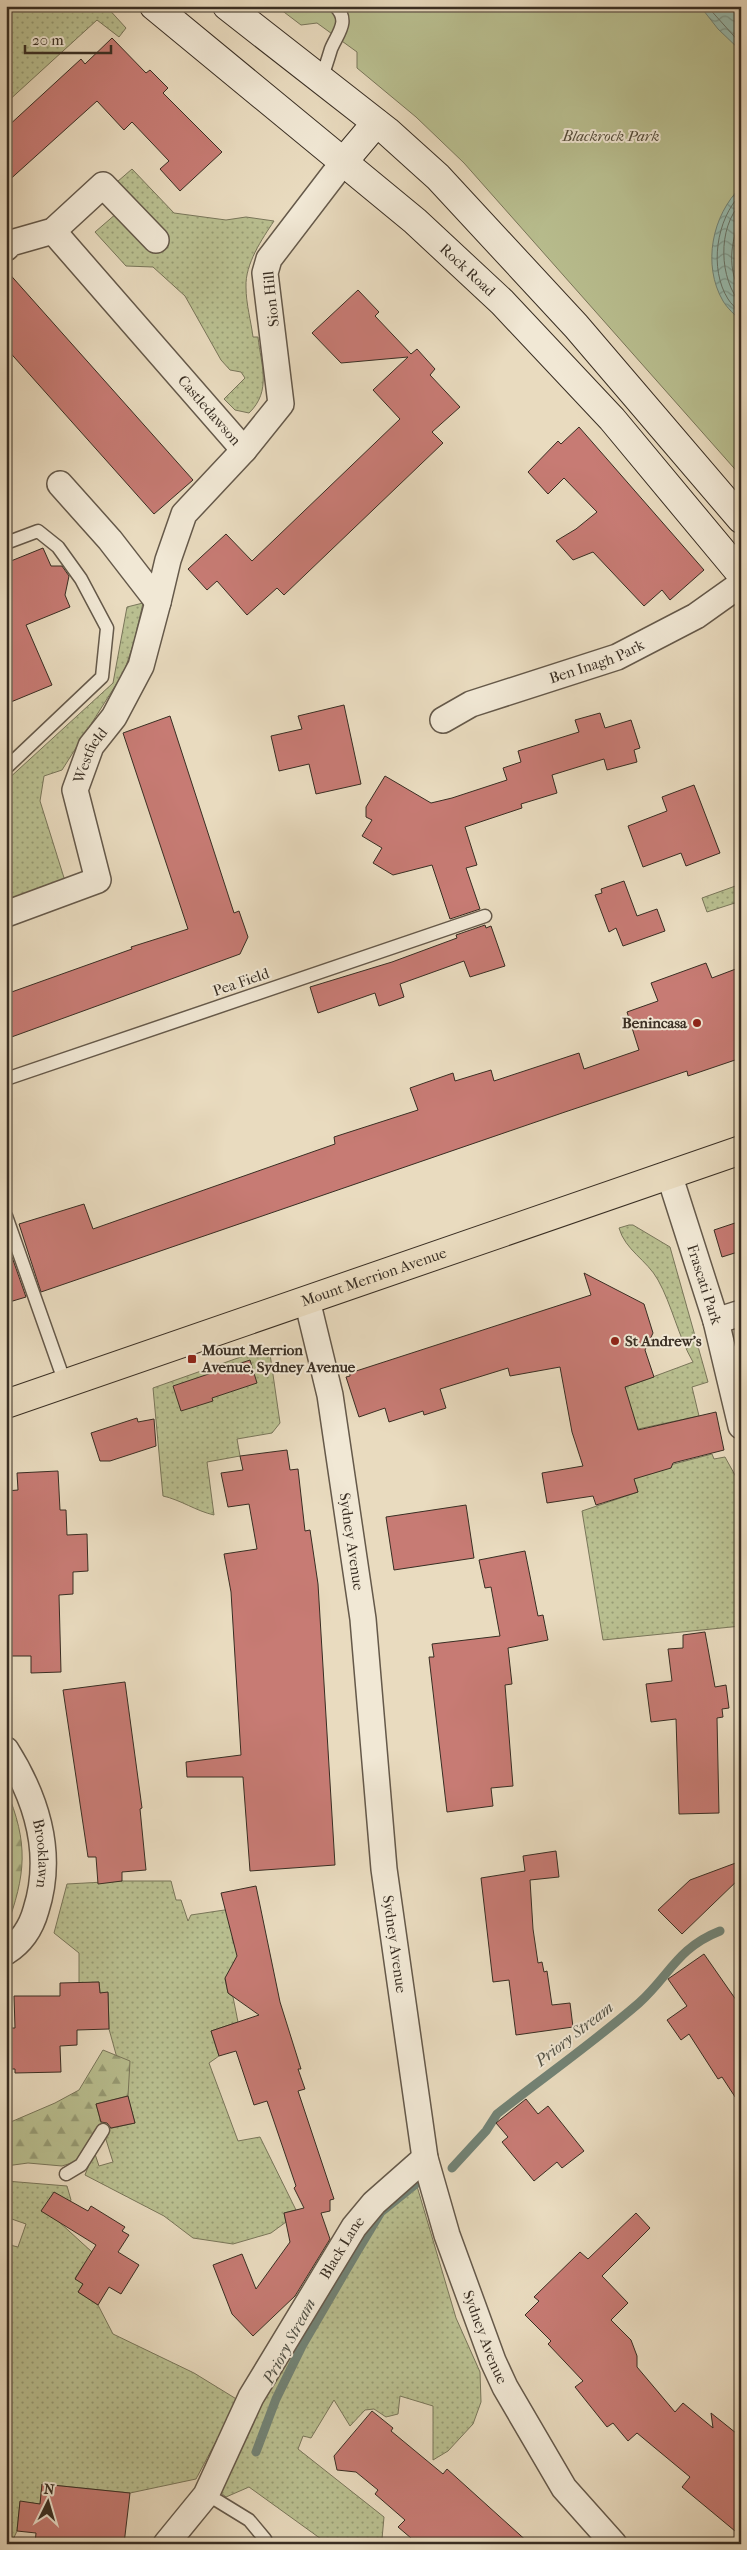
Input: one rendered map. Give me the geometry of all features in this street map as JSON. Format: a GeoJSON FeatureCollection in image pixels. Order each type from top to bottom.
{"type":"FeatureCollection","features":[{"type":"Feature","properties":{"kind":"highway","name":"Mount Merrion Avenue"},"geometry":{"type":"LineString","coordinates":[[6,1404],[741,1150]]}},
{"type":"Feature","properties":{"kind":"main road","name":"Rock Road"},"geometry":{"type":"LineString","coordinates":[[154,6],[211,55],[344,161],[414,220],[502,302],[612,419],[741,574]]}},
{"type":"Feature","properties":{"kind":"main road"},"geometry":{"type":"LineString","coordinates":[[227,6],[376,122],[438,178],[536,283],[637,396],[741,519]]}},
{"type":"Feature","properties":{"kind":"main road"},"geometry":{"type":"LineString","coordinates":[[344,161],[376,122]]}},
{"type":"Feature","properties":{"kind":"street","name":"Sion Hill"},"geometry":{"type":"LineString","coordinates":[[244,450],[281,404],[266,273],[269,259],[344,161]]}},
{"type":"Feature","properties":{"kind":"street"},"geometry":{"type":"LineString","coordinates":[[6,248],[12,243],[53,231],[103,185],[156,240]]}},
{"type":"Feature","properties":{"kind":"street","name":"Castledawson"},"geometry":{"type":"LineString","coordinates":[[53,231],[244,450],[184,514],[168,560],[158,602]]}},
{"type":"Feature","properties":{"kind":"street"},"geometry":{"type":"LineString","coordinates":[[60,484],[110,540],[158,602]]}},
{"type":"Feature","properties":{"kind":"street","name":"Ben Inagh Park"},"geometry":{"type":"LineString","coordinates":[[443,720],[471,704],[617,656],[696,616],[741,584]]}},
{"type":"Feature","properties":{"kind":"street","name":"Westfield"},"geometry":{"type":"LineString","coordinates":[[6,914],[98,880],[75,790],[91,746],[114,717],[141,666],[158,602]]}},
{"type":"Feature","properties":{"kind":"street","name":"Frascati Park"},"geometry":{"type":"LineString","coordinates":[[668,1174],[716,1321],[741,1426]]}},
{"type":"Feature","properties":{"kind":"street","name":"Sydney Avenue"},"geometry":{"type":"LineString","coordinates":[[307,1300],[330,1396],[363,1619],[384,1868],[425,2158],[446,2235],[493,2361],[505,2387],[564,2488],[614,2544]]}},
{"type":"Feature","properties":{"kind":"street"},"geometry":{"type":"LineString","coordinates":[[716,1321],[741,1313]]}},
{"type":"Feature","properties":{"kind":"street","name":"Brooklawn"},"geometry":{"type":"LineString","coordinates":[[6,1750],[17,1767],[41,1828],[45,1853],[44,1887],[32,1924],[17,1946],[6,1952]]}},
{"type":"Feature","properties":{"kind":"street","name":"Black Lane"},"geometry":{"type":"LineString","coordinates":[[166,2544],[212,2498],[247,2405],[354,2226],[374,2203],[425,2158]]}},
{"type":"Feature","properties":{"kind":"lane"},"geometry":{"type":"LineString","coordinates":[[321,79],[332,47],[342,31],[343,22],[339,10],[335,6]]}},
{"type":"Feature","properties":{"kind":"lane"},"geometry":{"type":"LineString","coordinates":[[6,542],[38,531],[58,547],[81,579],[107,628],[102,677],[6,768]]}},
{"type":"Feature","properties":{"kind":"lane","name":"Pea Field"},"geometry":{"type":"LineString","coordinates":[[6,1079],[485,916]]}},
{"type":"Feature","properties":{"kind":"lane"},"geometry":{"type":"LineString","coordinates":[[6,1216],[65,1383]]}},
{"type":"Feature","properties":{"kind":"lane"},"geometry":{"type":"LineString","coordinates":[[66,2174],[81,2165],[103,2130]]}},
{"type":"Feature","properties":{"kind":"lane"},"geometry":{"type":"LineString","coordinates":[[212,2498],[249,2520],[266,2539],[262,2544]]}},
{"type":"Feature","properties":{"kind":"green space"},"geometry":{"type":"Polygon","coordinates":[[[6,6],[106,6],[126,28],[119,37],[97,20],[6,103],[6,6]]]}},
{"type":"Feature","properties":{"kind":"green space","name":"Blackrock Park"},"geometry":{"type":"Polygon","coordinates":[[[276,6],[741,6],[741,476],[464,163],[416,117],[357,68],[357,52],[317,23],[301,25],[276,6]]]}},
{"type":"Feature","properties":{"kind":"green space"},"geometry":{"type":"Polygon","coordinates":[[[132,169],[174,213],[226,220],[246,217],[274,221],[255,252],[246,278],[246,293],[253,337],[258,337],[263,368],[261,396],[249,413],[235,410],[224,399],[245,378],[241,372],[230,370],[221,360],[185,296],[153,267],[126,266],[95,232],[117,213],[117,182],[132,169]]]}},
{"type":"Feature","properties":{"kind":"green space"},"geometry":{"type":"Polygon","coordinates":[[[143,603],[134,642],[124,672],[62,770],[44,776],[40,801],[65,881],[6,902],[6,781],[113,683],[127,607],[143,603]]]}},
{"type":"Feature","properties":{"kind":"green space"},"geometry":{"type":"Polygon","coordinates":[[[741,884],[741,901],[707,912],[702,898],[741,884]]]}},
{"type":"Feature","properties":{"kind":"green space"},"geometry":{"type":"Polygon","coordinates":[[[633,1225],[670,1247],[708,1382],[692,1387],[699,1416],[638,1429],[623,1388],[693,1362],[658,1280],[622,1236],[619,1228],[633,1225]]]}},
{"type":"Feature","properties":{"kind":"green space"},"geometry":{"type":"Polygon","coordinates":[[[269,1347],[280,1423],[272,1433],[237,1439],[240,1456],[207,1462],[214,1515],[163,1496],[153,1388],[269,1347]]]}},
{"type":"Feature","properties":{"kind":"green space"},"geometry":{"type":"Polygon","coordinates":[[[712,1454],[714,1459],[725,1457],[741,1486],[741,1626],[603,1640],[582,1511],[638,1492],[632,1475],[712,1454]]]}},
{"type":"Feature","properties":{"kind":"green space"},"geometry":{"type":"Polygon","coordinates":[[[6,1789],[19,1826],[22,1859],[18,1892],[6,1929],[6,1789]]]}},
{"type":"Feature","properties":{"kind":"green space"},"geometry":{"type":"Polygon","coordinates":[[[171,1881],[176,1900],[181,1900],[188,1921],[191,1915],[231,1909],[236,1932],[232,1938],[242,1965],[231,1968],[225,1979],[228,1993],[233,1997],[238,2022],[211,2031],[219,2056],[209,2063],[238,2141],[260,2137],[296,2210],[284,2213],[286,2222],[271,2233],[233,2244],[193,2238],[164,2216],[85,2175],[94,2151],[99,2166],[113,2162],[103,2130],[135,2123],[109,2029],[108,1993],[100,1993],[99,1982],[79,1983],[79,1953],[54,1933],[67,1884],[171,1881]]]}},
{"type":"Feature","properties":{"kind":"green space"},"geometry":{"type":"Polygon","coordinates":[[[103,2050],[130,2061],[128,2096],[96,2104],[103,2130],[78,2161],[62,2166],[28,2163],[6,2166],[6,2124],[55,2103],[79,2090],[103,2050]]]}},
{"type":"Feature","properties":{"kind":"green space"},"geometry":{"type":"Polygon","coordinates":[[[414,2176],[456,2318],[480,2372],[481,2402],[473,2424],[448,2451],[433,2460],[433,2406],[400,2396],[398,2414],[386,2417],[374,2409],[365,2410],[350,2426],[334,2400],[311,2438],[303,2436],[298,2449],[384,2517],[382,2539],[388,2544],[328,2544],[249,2487],[226,2497],[221,2493],[267,2391],[348,2245],[414,2176]]]}},
{"type":"Feature","properties":{"kind":"green space"},"geometry":{"type":"Polygon","coordinates":[[[6,2181],[67,2186],[71,2200],[58,2221],[92,2252],[75,2278],[83,2284],[78,2292],[98,2305],[113,2334],[194,2373],[238,2400],[196,2479],[130,2493],[42,2484],[40,2504],[20,2502],[17,2531],[11,2544],[6,2544],[6,2244],[18,2247],[26,2224],[6,2217],[6,2181]]]}},
{"type":"Feature","properties":{"kind":"water"},"geometry":{"type":"Polygon","coordinates":[[[700,6],[741,6],[741,51],[718,29],[700,6]]]}},
{"type":"Feature","properties":{"kind":"water"},"geometry":{"type":"Polygon","coordinates":[[[741,187],[741,321],[725,304],[717,287],[713,272],[712,256],[717,226],[731,198],[741,187]]]}},
{"type":"Feature","properties":{"kind":"building"},"geometry":{"type":"Polygon","coordinates":[[[112,38],[146,73],[150,70],[168,88],[163,93],[222,152],[180,191],[160,169],[169,161],[132,122],[124,130],[97,101],[6,183],[6,128],[81,59],[85,64],[112,38]]]}},
{"type":"Feature","properties":{"kind":"building"},"geometry":{"type":"Polygon","coordinates":[[[6,270],[193,480],[154,514],[6,348],[6,270]]]}},
{"type":"Feature","properties":{"kind":"building"},"geometry":{"type":"Polygon","coordinates":[[[358,290],[379,312],[375,316],[411,354],[417,349],[435,369],[430,375],[460,407],[432,432],[443,443],[284,595],[277,588],[247,615],[217,581],[207,590],[188,569],[226,534],[252,561],[400,419],[373,390],[408,357],[341,363],[312,333],[358,290]]]}},
{"type":"Feature","properties":{"kind":"building"},"geometry":{"type":"Polygon","coordinates":[[[579,427],[704,570],[670,600],[662,590],[644,606],[593,552],[573,560],[556,541],[576,529],[597,512],[564,478],[548,494],[528,472],[558,441],[561,444],[579,427]]]}},
{"type":"Feature","properties":{"kind":"building"},"geometry":{"type":"Polygon","coordinates":[[[43,548],[51,566],[62,566],[69,576],[65,595],[70,607],[26,625],[52,685],[6,704],[6,563],[43,548]]]}},
{"type":"Feature","properties":{"kind":"building"},"geometry":{"type":"Polygon","coordinates":[[[344,705],[361,784],[316,794],[309,764],[279,771],[271,736],[302,729],[298,716],[344,705]]]}},
{"type":"Feature","properties":{"kind":"building"},"geometry":{"type":"Polygon","coordinates":[[[600,713],[605,728],[631,720],[640,748],[634,750],[637,762],[607,770],[604,759],[552,775],[557,793],[521,804],[522,808],[465,827],[477,865],[466,868],[480,909],[450,919],[432,865],[393,875],[373,863],[382,848],[362,836],[372,820],[366,817],[366,807],[385,776],[431,803],[452,798],[507,780],[503,768],[521,762],[518,751],[579,732],[575,720],[600,713]]]}},
{"type":"Feature","properties":{"kind":"building"},"geometry":{"type":"Polygon","coordinates":[[[170,716],[234,913],[239,911],[248,937],[240,954],[6,1039],[6,994],[132,949],[131,947],[188,929],[123,733],[170,716]]]}},
{"type":"Feature","properties":{"kind":"building"},"geometry":{"type":"Polygon","coordinates":[[[694,785],[720,853],[686,866],[681,853],[643,867],[628,826],[667,811],[662,797],[694,785]]]}},
{"type":"Feature","properties":{"kind":"building"},"geometry":{"type":"Polygon","coordinates":[[[624,881],[637,916],[657,909],[665,931],[623,946],[616,928],[609,932],[595,895],[602,893],[601,889],[624,881]]]}},
{"type":"Feature","properties":{"kind":"building"},"geometry":{"type":"Polygon","coordinates":[[[485,925],[486,928],[491,926],[505,966],[470,977],[464,961],[400,984],[404,997],[379,1006],[375,993],[318,1013],[310,987],[392,962],[457,938],[456,935],[485,925]]]}},
{"type":"Feature","properties":{"kind":"building"},"geometry":{"type":"Polygon","coordinates":[[[706,963],[712,978],[741,967],[741,1058],[688,1076],[687,1071],[41,1292],[19,1224],[84,1204],[93,1229],[335,1144],[334,1137],[418,1110],[410,1088],[453,1073],[455,1081],[491,1070],[494,1081],[579,1053],[584,1069],[639,1050],[627,1012],[658,1001],[651,983],[706,963]]]}},
{"type":"Feature","properties":{"kind":"building"},"geometry":{"type":"Polygon","coordinates":[[[741,1221],[741,1251],[722,1257],[714,1230],[741,1221]]]}},
{"type":"Feature","properties":{"kind":"building"},"geometry":{"type":"Polygon","coordinates":[[[12,1257],[26,1297],[6,1303],[6,1259],[12,1257]]]}},
{"type":"Feature","properties":{"kind":"building"},"geometry":{"type":"Polygon","coordinates":[[[584,1273],[644,1304],[653,1333],[645,1350],[654,1377],[625,1387],[638,1430],[716,1412],[724,1450],[673,1463],[671,1468],[634,1479],[638,1492],[596,1505],[593,1496],[547,1503],[542,1473],[583,1466],[572,1432],[560,1367],[510,1376],[508,1368],[440,1389],[446,1408],[424,1415],[423,1411],[389,1422],[385,1408],[359,1417],[346,1377],[350,1376],[350,1373],[591,1295],[584,1273]]]}},
{"type":"Feature","properties":{"kind":"building"},"geometry":{"type":"Polygon","coordinates":[[[250,1360],[257,1383],[212,1398],[213,1401],[181,1411],[173,1386],[250,1360]]]}},
{"type":"Feature","properties":{"kind":"building"},"geometry":{"type":"Polygon","coordinates":[[[137,1418],[138,1422],[154,1419],[156,1446],[110,1461],[100,1461],[91,1433],[137,1418]]]}},
{"type":"Feature","properties":{"kind":"building"},"geometry":{"type":"Polygon","coordinates":[[[287,1450],[290,1470],[298,1469],[305,1531],[310,1530],[318,1584],[335,1865],[250,1871],[243,1777],[187,1777],[186,1762],[241,1755],[231,1592],[224,1554],[257,1549],[249,1504],[228,1507],[221,1473],[243,1470],[240,1456],[287,1450]]]}},
{"type":"Feature","properties":{"kind":"building"},"geometry":{"type":"Polygon","coordinates":[[[58,1471],[60,1510],[66,1510],[67,1535],[87,1534],[88,1571],[73,1572],[73,1594],[59,1595],[61,1672],[31,1673],[31,1656],[6,1656],[6,1539],[8,1539],[6,1491],[18,1490],[17,1473],[58,1471]]]}},
{"type":"Feature","properties":{"kind":"building"},"geometry":{"type":"Polygon","coordinates":[[[466,1505],[474,1558],[394,1570],[386,1517],[466,1505]]]}},
{"type":"Feature","properties":{"kind":"building"},"geometry":{"type":"Polygon","coordinates":[[[525,1551],[538,1616],[543,1615],[548,1640],[508,1648],[512,1684],[505,1685],[513,1786],[491,1788],[493,1806],[447,1812],[429,1657],[434,1657],[432,1644],[500,1636],[491,1587],[485,1588],[479,1560],[525,1551]]]}},
{"type":"Feature","properties":{"kind":"building"},"geometry":{"type":"Polygon","coordinates":[[[705,1632],[715,1687],[726,1685],[729,1708],[722,1709],[723,1717],[717,1718],[719,1813],[679,1814],[676,1719],[651,1722],[646,1684],[672,1681],[668,1649],[683,1648],[683,1635],[705,1632]]]}},
{"type":"Feature","properties":{"kind":"building"},"geometry":{"type":"Polygon","coordinates":[[[125,1682],[142,1808],[140,1809],[146,1870],[122,1872],[122,1881],[98,1884],[96,1857],[88,1857],[63,1690],[125,1682]]]}},
{"type":"Feature","properties":{"kind":"building"},"geometry":{"type":"Polygon","coordinates":[[[556,1851],[559,1877],[530,1880],[533,1929],[538,1963],[542,1962],[544,1972],[547,1971],[552,2005],[570,2003],[573,2027],[516,2035],[509,1980],[493,1982],[481,1878],[525,1871],[523,1856],[556,1851]]]}},
{"type":"Feature","properties":{"kind":"building"},"geometry":{"type":"Polygon","coordinates":[[[741,1861],[741,1877],[682,1934],[658,1910],[690,1880],[741,1861]]]}},
{"type":"Feature","properties":{"kind":"building"},"geometry":{"type":"Polygon","coordinates":[[[256,1886],[280,2002],[301,2069],[298,2069],[305,2089],[298,2091],[334,2199],[330,2200],[330,2211],[321,2213],[330,2239],[295,2296],[253,2336],[232,2314],[213,2265],[242,2254],[256,2289],[290,2242],[284,2213],[304,2208],[294,2188],[296,2186],[267,2101],[254,2105],[236,2051],[219,2056],[211,2031],[259,2015],[228,1993],[225,1978],[237,1956],[221,1893],[256,1886]]]}},
{"type":"Feature","properties":{"kind":"building"},"geometry":{"type":"Polygon","coordinates":[[[704,1954],[741,2007],[741,2106],[722,2077],[718,2079],[689,2034],[681,2040],[667,2020],[687,2006],[668,1979],[704,1954]]]}},
{"type":"Feature","properties":{"kind":"building"},"geometry":{"type":"Polygon","coordinates":[[[99,1982],[100,1993],[108,1992],[109,2029],[77,2030],[77,2045],[60,2046],[61,2072],[15,2073],[15,2069],[6,2069],[6,2028],[15,2028],[14,1996],[60,1996],[60,1983],[99,1982]]]}},
{"type":"Feature","properties":{"kind":"building"},"geometry":{"type":"Polygon","coordinates":[[[128,2096],[135,2123],[111,2128],[107,2123],[101,2122],[96,2104],[128,2096]]]}},
{"type":"Feature","properties":{"kind":"building"},"geometry":{"type":"Polygon","coordinates":[[[526,2099],[538,2114],[548,2106],[584,2151],[562,2168],[557,2162],[534,2181],[502,2142],[508,2137],[496,2123],[526,2099]]]}},
{"type":"Feature","properties":{"kind":"building"},"geometry":{"type":"Polygon","coordinates":[[[54,2192],[88,2211],[91,2206],[125,2227],[122,2231],[129,2235],[118,2252],[139,2265],[121,2294],[109,2287],[98,2305],[78,2292],[83,2284],[75,2279],[96,2245],[41,2211],[54,2192]]]}},
{"type":"Feature","properties":{"kind":"building"},"geometry":{"type":"Polygon","coordinates":[[[636,2213],[650,2228],[602,2276],[628,2303],[611,2320],[631,2340],[637,2356],[637,2367],[675,2412],[683,2403],[713,2428],[711,2413],[741,2437],[741,2536],[682,2487],[690,2477],[637,2433],[628,2441],[613,2423],[607,2427],[575,2387],[583,2381],[548,2344],[551,2341],[525,2315],[539,2301],[534,2297],[580,2252],[588,2259],[636,2213]]]}},
{"type":"Feature","properties":{"kind":"building"},"geometry":{"type":"Polygon","coordinates":[[[372,2411],[393,2428],[391,2431],[443,2474],[447,2469],[530,2544],[418,2544],[398,2527],[405,2520],[375,2494],[378,2490],[356,2472],[337,2470],[334,2456],[372,2411]]]}},
{"type":"Feature","properties":{"kind":"building"},"geometry":{"type":"Polygon","coordinates":[[[42,2484],[130,2493],[124,2544],[35,2544],[36,2533],[17,2531],[20,2501],[40,2504],[42,2484]]]}},
{"type":"Feature","properties":{"kind":"waterway","name":"Priory Stream"},"geometry":{"type":"LineString","coordinates":[[452,2168],[486,2131],[497,2114],[587,2046],[639,2003],[694,1945],[720,1931]]}},
{"type":"Feature","properties":{"kind":"waterway","name":"Priory Stream"},"geometry":{"type":"LineString","coordinates":[[256,2452],[276,2399],[302,2346],[355,2255],[381,2212],[417,2183]]}},
{"type":"Feature","properties":{"kind":"place","name":"Benincasa"},"geometry":{"type":"Point","coordinates":[697,1023]}},
{"type":"Feature","properties":{"kind":"place","name":"St Andrew's"},"geometry":{"type":"Point","coordinates":[615,1341]}},
{"type":"Feature","properties":{"kind":"place","name":"Mount Merrion Avenue, Sydney Avenue"},"geometry":{"type":"Point","coordinates":[192,1359]}}]}
